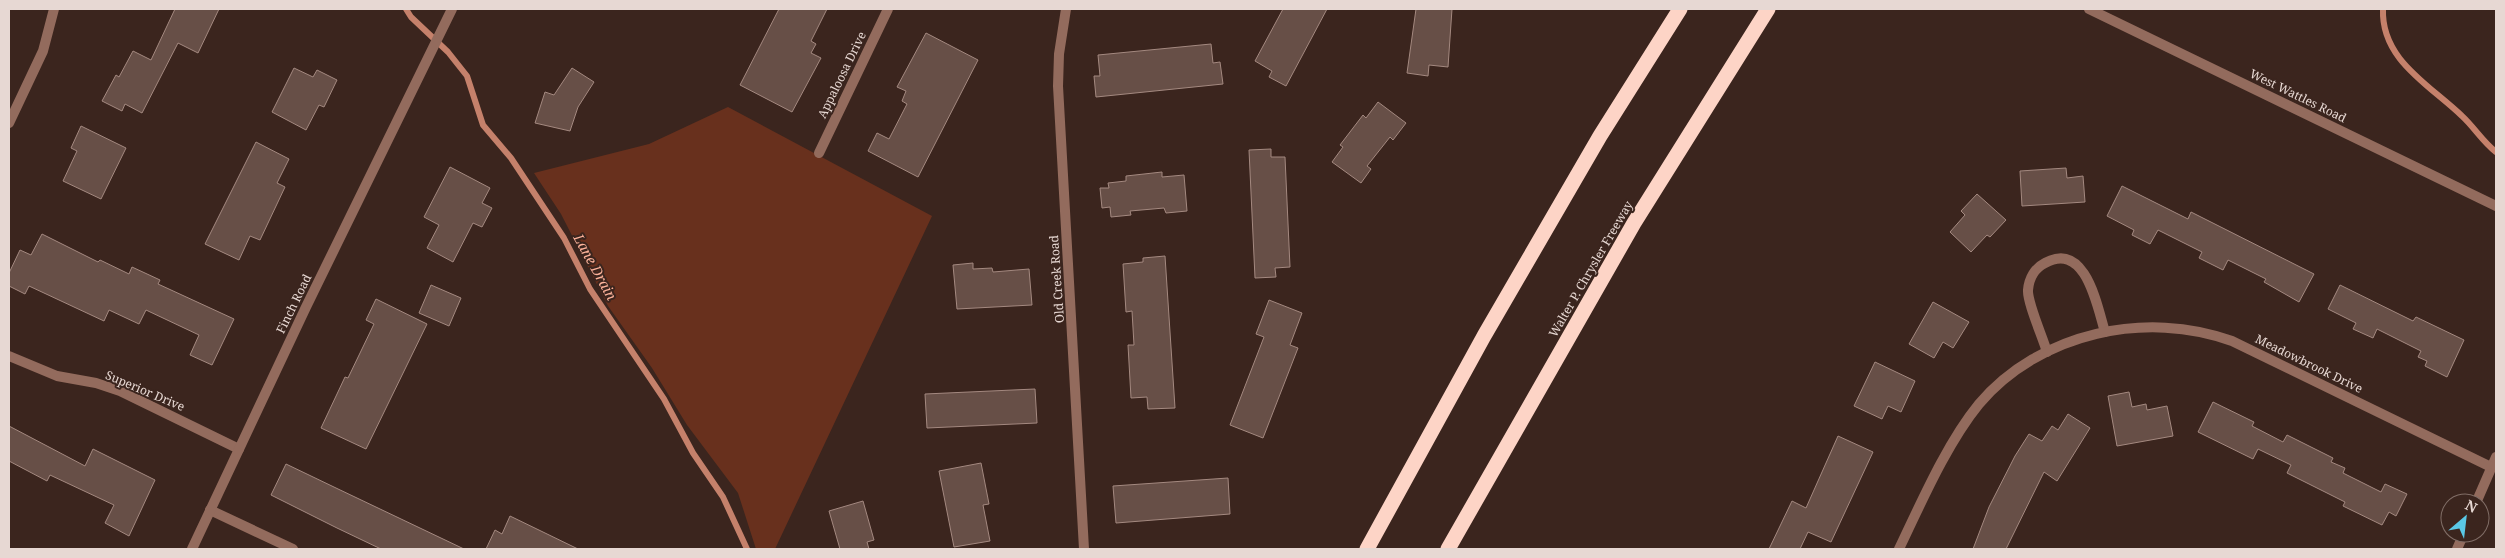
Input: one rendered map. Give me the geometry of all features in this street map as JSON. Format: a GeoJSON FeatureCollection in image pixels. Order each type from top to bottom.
{"type":"FeatureCollection","features":[{"type":"Feature","properties":{"kind":"highway"},"geometry":{"type":"LineString","coordinates":[[1366,549],[1484,336],[1600,136],[1680,9]]}},
{"type":"Feature","properties":{"kind":"highway","name":"Walter P. Chrysler Freeway"},"geometry":{"type":"LineString","coordinates":[[1448,549],[1634,223],[1768,9]]}},
{"type":"Feature","properties":{"kind":"street"},"geometry":{"type":"LineString","coordinates":[[9,123],[43,51],[54,9]]}},
{"type":"Feature","properties":{"kind":"street","name":"Appaloosa Drive"},"geometry":{"type":"LineString","coordinates":[[819,153],[888,9]]}},
{"type":"Feature","properties":{"kind":"street","name":"Old Creek Road"},"geometry":{"type":"LineString","coordinates":[[1066,9],[1058,54],[1058,86],[1084,549]]}},
{"type":"Feature","properties":{"kind":"street","name":"West Wattles Road"},"geometry":{"type":"LineString","coordinates":[[2089,9],[2496,206]]}},
{"type":"Feature","properties":{"kind":"street","name":"Finch Road"},"geometry":{"type":"LineString","coordinates":[[192,549],[421,70],[451,12]]}},
{"type":"Feature","properties":{"kind":"street"},"geometry":{"type":"LineString","coordinates":[[2047,352],[2028,292],[2033,272],[2051,260],[2061,258],[2072,261],[2087,276],[2105,332]]}},
{"type":"Feature","properties":{"kind":"street","name":"Meadowbrook Drive"},"geometry":{"type":"LineString","coordinates":[[1899,549],[1941,466],[1979,404],[2004,379],[2047,352],[2073,340],[2140,326],[2164,326],[2214,335],[2254,351],[2494,462]]}},
{"type":"Feature","properties":{"kind":"street","name":"Superior Drive"},"geometry":{"type":"LineString","coordinates":[[9,356],[57,376],[96,383],[120,391],[239,449]]}},
{"type":"Feature","properties":{"kind":"street"},"geometry":{"type":"LineString","coordinates":[[2480,493],[2494,462]]}},
{"type":"Feature","properties":{"kind":"street"},"geometry":{"type":"LineString","coordinates":[[210,510],[293,549]]}},
{"type":"Feature","properties":{"kind":"shaded area"},"geometry":{"type":"Polygon","coordinates":[[[728,107],[932,216],[775,549],[756,549],[738,493],[687,425],[652,368],[608,306],[561,214],[534,173],[649,144],[728,107]]]}},
{"type":"Feature","properties":{"kind":"building"},"geometry":{"type":"Polygon","coordinates":[[[175,9],[219,9],[198,53],[178,43],[142,113],[125,104],[122,111],[102,101],[116,75],[119,77],[133,51],[151,60],[175,9]]]}},
{"type":"Feature","properties":{"kind":"building"},"geometry":{"type":"Polygon","coordinates":[[[779,9],[827,9],[811,41],[816,44],[811,53],[821,58],[792,112],[740,85],[779,9]]]}},
{"type":"Feature","properties":{"kind":"building"},"geometry":{"type":"Polygon","coordinates":[[[1283,9],[1327,9],[1286,86],[1269,77],[1272,71],[1255,61],[1283,9]]]}},
{"type":"Feature","properties":{"kind":"building"},"geometry":{"type":"Polygon","coordinates":[[[1416,9],[1452,9],[1448,67],[1429,65],[1428,76],[1407,73],[1416,9]]]}},
{"type":"Feature","properties":{"kind":"building"},"geometry":{"type":"Polygon","coordinates":[[[926,33],[978,60],[918,177],[868,151],[877,133],[889,139],[907,104],[902,101],[906,91],[897,87],[926,33]]]}},
{"type":"Feature","properties":{"kind":"building"},"geometry":{"type":"Polygon","coordinates":[[[1211,44],[1213,63],[1220,62],[1223,84],[1096,97],[1094,76],[1100,76],[1098,55],[1211,44]]]}},
{"type":"Feature","properties":{"kind":"building"},"geometry":{"type":"Polygon","coordinates":[[[294,68],[313,77],[317,70],[337,80],[324,107],[319,105],[306,130],[272,112],[294,68]]]}},
{"type":"Feature","properties":{"kind":"building"},"geometry":{"type":"Polygon","coordinates":[[[572,68],[594,82],[578,107],[570,131],[535,123],[545,92],[554,95],[572,68]]]}},
{"type":"Feature","properties":{"kind":"building"},"geometry":{"type":"Polygon","coordinates":[[[1378,102],[1406,123],[1393,140],[1390,137],[1367,166],[1371,169],[1361,183],[1332,162],[1343,147],[1340,145],[1363,115],[1366,118],[1378,102]]]}},
{"type":"Feature","properties":{"kind":"building"},"geometry":{"type":"Polygon","coordinates":[[[81,126],[126,148],[101,199],[63,181],[77,151],[71,148],[81,126]]]}},
{"type":"Feature","properties":{"kind":"building"},"geometry":{"type":"Polygon","coordinates":[[[256,142],[289,159],[277,183],[285,187],[260,240],[250,236],[239,260],[205,244],[256,142]]]}},
{"type":"Feature","properties":{"kind":"building"},"geometry":{"type":"Polygon","coordinates":[[[1271,149],[1271,157],[1285,157],[1290,267],[1275,268],[1276,277],[1255,278],[1249,150],[1271,149]]]}},
{"type":"Feature","properties":{"kind":"building"},"geometry":{"type":"Polygon","coordinates":[[[450,167],[490,188],[482,203],[492,208],[482,227],[473,223],[453,262],[427,248],[439,225],[424,217],[450,167]]]}},
{"type":"Feature","properties":{"kind":"building"},"geometry":{"type":"Polygon","coordinates":[[[2066,168],[2067,178],[2083,176],[2085,202],[2022,206],[2020,171],[2066,168]]]}},
{"type":"Feature","properties":{"kind":"building"},"geometry":{"type":"Polygon","coordinates":[[[1162,172],[1162,177],[1184,175],[1187,211],[1166,213],[1164,208],[1130,211],[1131,215],[1111,217],[1110,207],[1102,208],[1100,188],[1109,188],[1108,183],[1126,181],[1126,176],[1162,172]]]}},
{"type":"Feature","properties":{"kind":"building"},"geometry":{"type":"Polygon","coordinates":[[[2122,186],[2188,219],[2191,212],[2314,274],[2299,302],[2264,282],[2266,279],[2228,260],[2223,270],[2199,258],[2202,252],[2158,230],[2150,244],[2132,235],[2134,230],[2107,216],[2122,186]]]}},
{"type":"Feature","properties":{"kind":"building"},"geometry":{"type":"Polygon","coordinates":[[[1977,194],[2006,220],[1990,237],[1987,235],[1971,252],[1950,232],[1965,215],[1961,211],[1977,194]]]}},
{"type":"Feature","properties":{"kind":"building"},"geometry":{"type":"Polygon","coordinates":[[[42,234],[98,262],[100,260],[129,274],[132,267],[160,280],[158,284],[234,319],[212,365],[190,355],[199,335],[146,310],[139,324],[109,310],[104,321],[29,286],[25,294],[9,286],[9,273],[20,250],[31,255],[42,234]]]}},
{"type":"Feature","properties":{"kind":"building"},"geometry":{"type":"Polygon","coordinates":[[[1165,256],[1175,408],[1148,409],[1147,397],[1131,398],[1128,345],[1134,345],[1132,311],[1126,312],[1123,264],[1143,262],[1143,258],[1165,256]]]}},
{"type":"Feature","properties":{"kind":"building"},"geometry":{"type":"Polygon","coordinates":[[[973,263],[973,269],[992,268],[993,272],[1029,269],[1032,305],[957,309],[953,265],[973,263]]]}},
{"type":"Feature","properties":{"kind":"building"},"geometry":{"type":"Polygon","coordinates":[[[431,285],[461,298],[449,326],[419,313],[431,285]]]}},
{"type":"Feature","properties":{"kind":"building"},"geometry":{"type":"Polygon","coordinates":[[[2340,285],[2413,321],[2416,317],[2464,340],[2447,377],[2425,366],[2427,361],[2418,357],[2421,351],[2377,329],[2373,338],[2353,329],[2356,323],[2328,309],[2340,285]]]}},
{"type":"Feature","properties":{"kind":"building"},"geometry":{"type":"Polygon","coordinates":[[[376,299],[427,324],[366,449],[321,428],[345,377],[348,378],[374,324],[366,320],[376,299]]]}},
{"type":"Feature","properties":{"kind":"building"},"geometry":{"type":"Polygon","coordinates":[[[1269,300],[1302,313],[1290,345],[1298,348],[1263,438],[1230,425],[1264,337],[1256,334],[1269,300]]]}},
{"type":"Feature","properties":{"kind":"building"},"geometry":{"type":"Polygon","coordinates":[[[1933,302],[1969,322],[1953,348],[1943,342],[1934,358],[1909,344],[1933,302]]]}},
{"type":"Feature","properties":{"kind":"building"},"geometry":{"type":"Polygon","coordinates":[[[1875,362],[1915,381],[1901,412],[1888,406],[1882,419],[1854,406],[1875,362]]]}},
{"type":"Feature","properties":{"kind":"building"},"geometry":{"type":"Polygon","coordinates":[[[1035,389],[1037,423],[927,428],[925,394],[1035,389]]]}},
{"type":"Feature","properties":{"kind":"building"},"geometry":{"type":"Polygon","coordinates":[[[2129,392],[2132,407],[2146,404],[2147,410],[2167,406],[2173,436],[2117,446],[2108,396],[2129,392]]]}},
{"type":"Feature","properties":{"kind":"building"},"geometry":{"type":"Polygon","coordinates":[[[2213,402],[2254,422],[2252,426],[2283,442],[2287,435],[2333,458],[2331,462],[2345,468],[2343,473],[2381,492],[2385,484],[2407,494],[2396,516],[2389,512],[2382,525],[2343,506],[2345,502],[2287,473],[2291,465],[2258,449],[2253,459],[2198,432],[2213,402]]]}},
{"type":"Feature","properties":{"kind":"building"},"geometry":{"type":"Polygon","coordinates":[[[2068,414],[2090,428],[2057,481],[2044,472],[2006,549],[1973,549],[1989,507],[2015,456],[2029,434],[2042,441],[2052,426],[2058,430],[2068,414]]]}},
{"type":"Feature","properties":{"kind":"building"},"geometry":{"type":"Polygon","coordinates":[[[9,426],[85,466],[93,449],[155,480],[129,536],[105,523],[114,505],[50,475],[47,481],[9,461],[9,426]]]}},
{"type":"Feature","properties":{"kind":"building"},"geometry":{"type":"Polygon","coordinates":[[[1838,436],[1873,452],[1831,542],[1808,532],[1800,549],[1769,549],[1792,501],[1806,508],[1838,436]]]}},
{"type":"Feature","properties":{"kind":"building"},"geometry":{"type":"Polygon","coordinates":[[[981,463],[989,504],[983,505],[990,541],[954,547],[939,471],[981,463]]]}},
{"type":"Feature","properties":{"kind":"building"},"geometry":{"type":"Polygon","coordinates":[[[286,464],[464,549],[381,549],[337,528],[271,495],[286,464]]]}},
{"type":"Feature","properties":{"kind":"building"},"geometry":{"type":"Polygon","coordinates":[[[1228,478],[1230,514],[1116,523],[1113,486],[1228,478]]]}},
{"type":"Feature","properties":{"kind":"building"},"geometry":{"type":"Polygon","coordinates":[[[863,501],[874,540],[867,542],[869,549],[840,549],[829,511],[863,501]]]}},
{"type":"Feature","properties":{"kind":"building"},"geometry":{"type":"Polygon","coordinates":[[[510,516],[578,549],[486,549],[495,530],[502,534],[510,516]]]}},
{"type":"Feature","properties":{"kind":"waterway","name":"Lane Drain"},"geometry":{"type":"LineString","coordinates":[[406,9],[411,17],[448,52],[467,76],[483,125],[511,158],[564,238],[590,289],[664,399],[693,453],[723,497],[747,549]]}},
{"type":"Feature","properties":{"kind":"waterway"},"geometry":{"type":"LineString","coordinates":[[2383,9],[2385,27],[2390,43],[2399,57],[2422,82],[2462,116],[2496,152]]}}]}
